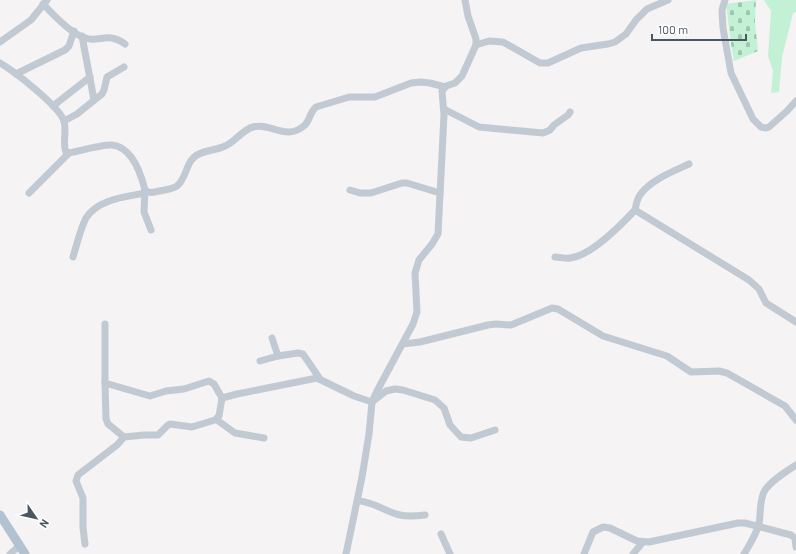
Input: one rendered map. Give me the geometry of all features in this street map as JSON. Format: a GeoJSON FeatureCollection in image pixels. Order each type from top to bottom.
{"type":"FeatureCollection","features":[{"type":"Feature","properties":{"kind":"main road"},"geometry":{"type":"LineString","coordinates":[[0,515],[25,554]]}},
{"type":"Feature","properties":{"kind":"street"},"geometry":{"type":"LineString","coordinates":[[346,554],[358,501],[369,434],[372,402],[376,391],[413,324],[417,312],[414,273],[419,260],[438,234],[444,109],[442,93],[445,87],[457,81],[462,76],[476,45],[476,39],[468,16],[465,0]]}},
{"type":"Feature","properties":{"kind":"street"},"geometry":{"type":"LineString","coordinates":[[476,45],[489,41],[503,42],[540,63],[548,63],[581,48],[615,42],[626,34],[636,20],[647,9],[668,0]]}},
{"type":"Feature","properties":{"kind":"street"},"geometry":{"type":"LineString","coordinates":[[724,0],[722,5],[722,16],[729,65],[731,73],[752,119],[761,127],[770,127],[796,101]]}},
{"type":"Feature","properties":{"kind":"street"},"geometry":{"type":"LineString","coordinates":[[0,42],[27,24],[45,2],[57,18],[82,36],[90,39],[109,37],[120,40],[125,44]]}},
{"type":"Feature","properties":{"kind":"street"},"geometry":{"type":"LineString","coordinates":[[16,74],[66,50],[74,31]]}},
{"type":"Feature","properties":{"kind":"street"},"geometry":{"type":"LineString","coordinates":[[82,36],[94,100]]}},
{"type":"Feature","properties":{"kind":"street"},"geometry":{"type":"LineString","coordinates":[[0,63],[16,74],[53,106],[61,115],[64,121],[64,148],[66,152],[69,153]]}},
{"type":"Feature","properties":{"kind":"street"},"geometry":{"type":"LineString","coordinates":[[64,121],[76,114],[103,92],[107,77],[124,67]]}},
{"type":"Feature","properties":{"kind":"street"},"geometry":{"type":"LineString","coordinates":[[53,106],[90,77]]}},
{"type":"Feature","properties":{"kind":"street"},"geometry":{"type":"LineString","coordinates":[[73,257],[85,220],[92,210],[100,205],[117,199],[145,192],[151,193],[176,187],[194,157],[198,154],[227,146],[251,128],[261,126],[287,133],[301,128],[306,124],[312,111],[316,107],[349,97],[375,97],[421,82],[445,87]]}},
{"type":"Feature","properties":{"kind":"street"},"geometry":{"type":"LineString","coordinates":[[444,109],[478,127],[543,132],[550,130],[570,112]]}},
{"type":"Feature","properties":{"kind":"street"},"geometry":{"type":"LineString","coordinates":[[29,193],[69,153],[111,145],[121,147],[136,165],[140,173],[145,192],[144,212],[151,230]]}},
{"type":"Feature","properties":{"kind":"street"},"geometry":{"type":"LineString","coordinates":[[555,257],[571,258],[586,252],[603,241],[635,210],[638,199],[644,191],[662,177],[689,164]]}},
{"type":"Feature","properties":{"kind":"street"},"geometry":{"type":"LineString","coordinates":[[350,190],[362,193],[371,193],[402,183],[407,183],[440,193]]}},
{"type":"Feature","properties":{"kind":"street"},"geometry":{"type":"LineString","coordinates":[[635,210],[748,280],[759,289],[766,303],[796,322]]}},
{"type":"Feature","properties":{"kind":"street"},"geometry":{"type":"LineString","coordinates":[[403,344],[420,342],[488,325],[511,325],[552,308],[558,309],[603,336],[667,356],[691,372],[719,371],[727,373],[785,406],[796,420]]}},
{"type":"Feature","properties":{"kind":"street"},"geometry":{"type":"LineString","coordinates":[[105,324],[106,420],[108,424],[124,437]]}},
{"type":"Feature","properties":{"kind":"street"},"geometry":{"type":"LineString","coordinates":[[272,338],[278,356]]}},
{"type":"Feature","properties":{"kind":"street"},"geometry":{"type":"LineString","coordinates":[[260,361],[278,356],[298,353],[303,354],[320,379]]}},
{"type":"Feature","properties":{"kind":"street"},"geometry":{"type":"LineString","coordinates":[[222,398],[316,378],[354,396],[372,402]]}},
{"type":"Feature","properties":{"kind":"street"},"geometry":{"type":"LineString","coordinates":[[105,383],[150,396],[166,391],[184,389],[209,381],[214,384],[222,398],[217,420]]}},
{"type":"Feature","properties":{"kind":"street"},"geometry":{"type":"LineString","coordinates":[[372,402],[386,391],[398,389],[440,403],[445,410],[450,425],[461,436],[471,438],[495,430]]}},
{"type":"Feature","properties":{"kind":"street"},"geometry":{"type":"LineString","coordinates":[[85,544],[82,528],[82,498],[76,483],[77,477],[124,437],[144,434],[158,435],[170,424],[192,427],[217,420]]}},
{"type":"Feature","properties":{"kind":"street"},"geometry":{"type":"LineString","coordinates":[[217,420],[235,433],[264,438]]}},
{"type":"Feature","properties":{"kind":"street"},"geometry":{"type":"LineString","coordinates":[[744,554],[753,540],[758,527],[762,499],[765,491],[774,480],[796,465]]}},
{"type":"Feature","properties":{"kind":"street"},"geometry":{"type":"LineString","coordinates":[[358,501],[367,501],[388,512],[401,516],[425,515]]}},
{"type":"Feature","properties":{"kind":"street"},"geometry":{"type":"LineString","coordinates":[[584,554],[593,532],[603,527],[610,528],[643,542],[649,542],[726,525],[745,523],[792,535],[795,538],[796,547]]}},
{"type":"Feature","properties":{"kind":"street"},"geometry":{"type":"LineString","coordinates":[[441,534],[450,554]]}},
{"type":"Feature","properties":{"kind":"street"},"geometry":{"type":"LineString","coordinates":[[633,554],[643,542]]}},
{"type":"Feature","properties":{"kind":"street"},"geometry":{"type":"LineString","coordinates":[[10,554],[19,546]]}},
{"type":"Feature","properties":{"kind":"green space"},"geometry":{"type":"Polygon","coordinates":[[[756,0],[755,22],[758,51],[734,61],[726,4],[756,0]]]}},
{"type":"Feature","properties":{"kind":"green space"},"geometry":{"type":"Polygon","coordinates":[[[764,0],[796,0],[796,12],[793,13],[782,57],[779,92],[771,93],[773,71],[768,56],[771,11],[764,0]]]}}]}
